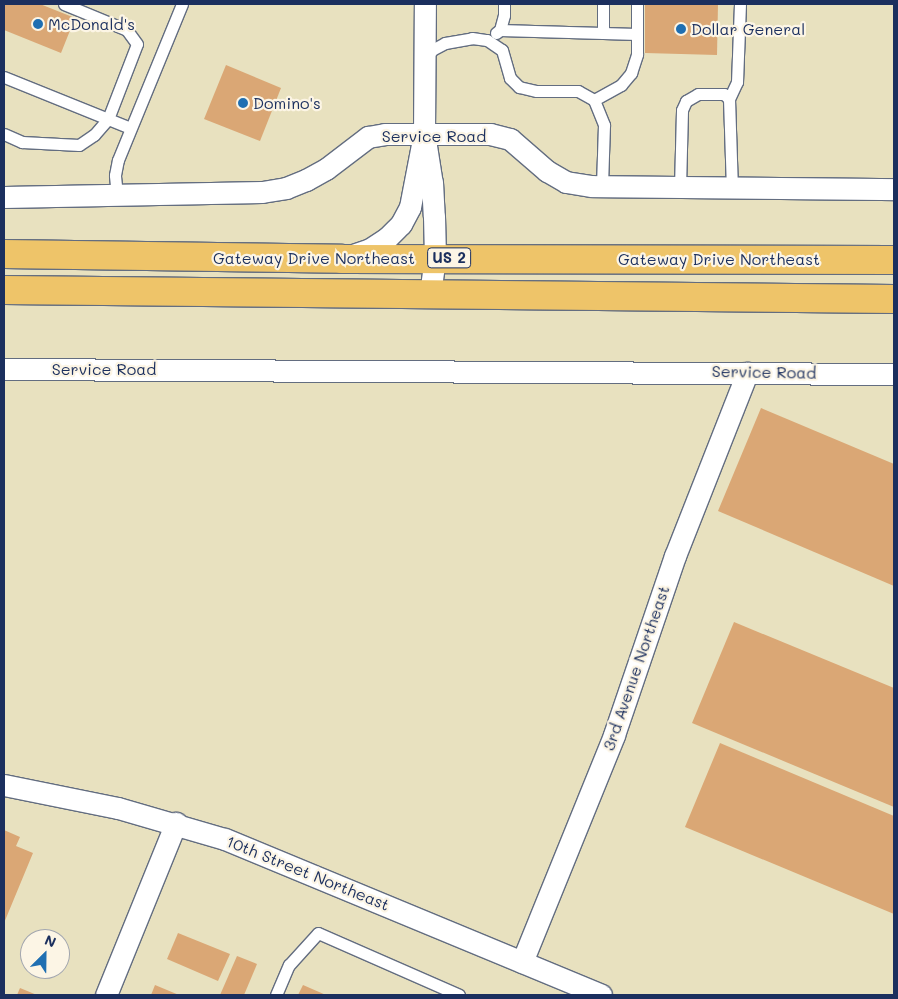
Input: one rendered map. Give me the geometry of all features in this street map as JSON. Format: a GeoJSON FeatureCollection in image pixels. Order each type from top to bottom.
{"type":"FeatureCollection","features":[{"type":"Feature","properties":{"kind":"highway","name":"Gateway Drive Northeast"},"geometry":{"type":"LineString","coordinates":[[4,254],[342,259],[894,260]]}},
{"type":"Feature","properties":{"kind":"highway","name":"Gateway Drive Northeast"},"geometry":{"type":"LineString","coordinates":[[4,290],[430,292],[894,298]]}},
{"type":"Feature","properties":{"kind":"street"},"geometry":{"type":"LineString","coordinates":[[425,4],[424,134],[432,182],[435,258],[430,292]]}},
{"type":"Feature","properties":{"kind":"street","name":"Service Road"},"geometry":{"type":"LineString","coordinates":[[4,198],[262,192],[286,188],[326,170],[368,138],[385,134],[490,134],[510,139],[547,171],[566,182],[602,186],[894,189]]}},
{"type":"Feature","properties":{"kind":"street"},"geometry":{"type":"LineString","coordinates":[[342,259],[370,249],[387,238],[401,224],[410,207],[424,134]]}},
{"type":"Feature","properties":{"kind":"street","name":"Service Road"},"geometry":{"type":"LineString","coordinates":[[4,369],[894,374]]}},
{"type":"Feature","properties":{"kind":"street","name":"3rd Avenue Northeast"},"geometry":{"type":"LineString","coordinates":[[522,962],[614,735],[672,565],[747,373]]}},
{"type":"Feature","properties":{"kind":"street","name":"10th Street Northeast"},"geometry":{"type":"LineString","coordinates":[[4,785],[92,802],[176,823],[275,859],[601,995]]}},
{"type":"Feature","properties":{"kind":"street"},"geometry":{"type":"LineString","coordinates":[[106,995],[176,823]]}},
{"type":"Feature","properties":{"kind":"lane"},"geometry":{"type":"LineString","coordinates":[[4,134],[22,142],[79,145],[94,135],[108,119],[137,44],[128,30],[64,4]]}},
{"type":"Feature","properties":{"kind":"lane"},"geometry":{"type":"LineString","coordinates":[[117,195],[116,168],[130,128],[182,4]]}},
{"type":"Feature","properties":{"kind":"lane"},"geometry":{"type":"LineString","coordinates":[[500,30],[504,15],[504,4]]}},
{"type":"Feature","properties":{"kind":"lane"},"geometry":{"type":"LineString","coordinates":[[603,4],[603,33]]}},
{"type":"Feature","properties":{"kind":"lane"},"geometry":{"type":"LineString","coordinates":[[594,100],[621,85],[631,73],[637,54],[637,4]]}},
{"type":"Feature","properties":{"kind":"lane"},"geometry":{"type":"LineString","coordinates":[[732,188],[729,99],[737,82],[740,4]]}},
{"type":"Feature","properties":{"kind":"lane"},"geometry":{"type":"LineString","coordinates":[[486,40],[500,30],[637,34]]}},
{"type":"Feature","properties":{"kind":"lane"},"geometry":{"type":"LineString","coordinates":[[424,60],[432,50],[445,43],[472,38],[486,40],[502,50],[510,78],[518,87],[537,91],[578,91],[594,100],[604,125],[602,186]]}},
{"type":"Feature","properties":{"kind":"lane"},"geometry":{"type":"LineString","coordinates":[[4,77],[130,128]]}},
{"type":"Feature","properties":{"kind":"lane"},"geometry":{"type":"LineString","coordinates":[[680,187],[682,110],[686,101],[698,94],[724,94],[729,99]]}},
{"type":"Feature","properties":{"kind":"lane"},"geometry":{"type":"LineString","coordinates":[[276,995],[289,965],[318,933],[459,995]]}},
{"type":"Feature","properties":{"kind":"building","name":"McDonald's"},"geometry":{"type":"Polygon","coordinates":[[[4,4],[40,4],[75,18],[61,53],[4,30],[4,4]]]}},
{"type":"Feature","properties":{"kind":"building","name":"Dollar General"},"geometry":{"type":"Polygon","coordinates":[[[645,4],[718,4],[717,55],[645,53],[645,4]]]}},
{"type":"Feature","properties":{"kind":"building","name":"Domino's"},"geometry":{"type":"Polygon","coordinates":[[[226,65],[281,88],[260,141],[204,119],[226,65]]]}},
{"type":"Feature","properties":{"kind":"building"},"geometry":{"type":"Polygon","coordinates":[[[761,408],[894,464],[894,586],[718,511],[761,408]]]}},
{"type":"Feature","properties":{"kind":"building"},"geometry":{"type":"Polygon","coordinates":[[[734,622],[894,688],[894,807],[692,723],[734,622]]]}},
{"type":"Feature","properties":{"kind":"building"},"geometry":{"type":"Polygon","coordinates":[[[720,743],[894,816],[894,914],[685,827],[720,743]]]}},
{"type":"Feature","properties":{"kind":"building"},"geometry":{"type":"Polygon","coordinates":[[[4,830],[20,837],[16,846],[33,853],[4,923],[4,830]]]}},
{"type":"Feature","properties":{"kind":"building"},"geometry":{"type":"Polygon","coordinates":[[[178,933],[230,954],[218,981],[167,959],[178,933]]]}},
{"type":"Feature","properties":{"kind":"building"},"geometry":{"type":"Polygon","coordinates":[[[237,956],[257,964],[244,995],[220,995],[237,956]]]}},
{"type":"Feature","properties":{"kind":"building"},"geometry":{"type":"Polygon","coordinates":[[[155,985],[179,995],[151,995],[155,985]]]}},
{"type":"Feature","properties":{"kind":"building"},"geometry":{"type":"Polygon","coordinates":[[[303,985],[326,995],[298,995],[303,985]]]}},
{"type":"Feature","properties":{"kind":"building"},"geometry":{"type":"Polygon","coordinates":[[[20,988],[37,995],[17,995],[20,988]]]}},
{"type":"Feature","properties":{"kind":"place","name":"McDonald's"},"geometry":{"type":"Point","coordinates":[38,24]}},
{"type":"Feature","properties":{"kind":"place","name":"Dollar General"},"geometry":{"type":"Point","coordinates":[681,29]}},
{"type":"Feature","properties":{"kind":"place","name":"Domino's"},"geometry":{"type":"Point","coordinates":[243,103]}}]}
